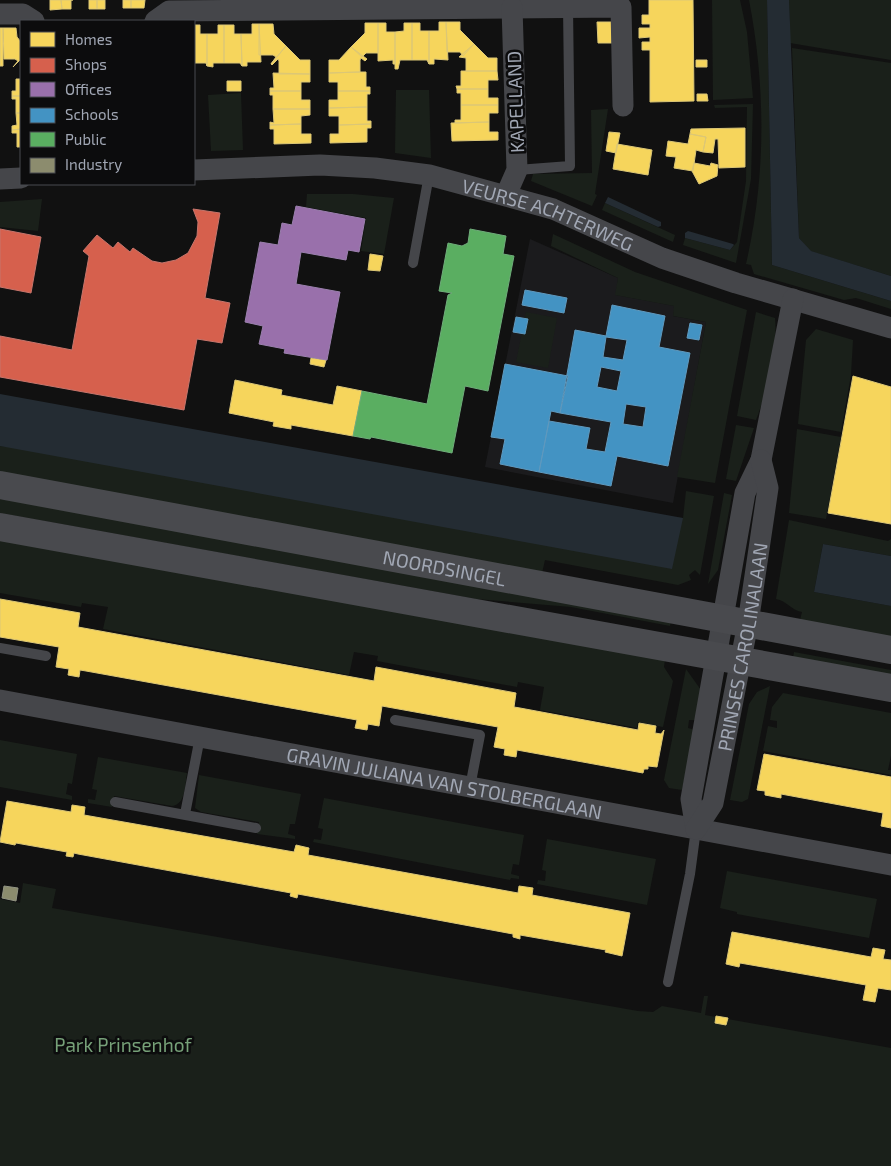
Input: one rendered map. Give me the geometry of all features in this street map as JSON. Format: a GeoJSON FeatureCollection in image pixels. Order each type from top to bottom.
{"type":"FeatureCollection","features":[{"type":"Feature","properties":{"kind":"main road","name":"NOORDSINGEL"},"geometry":{"type":"LineString","coordinates":[[0,485],[891,650]]}},
{"type":"Feature","properties":{"kind":"main road"},"geometry":{"type":"LineString","coordinates":[[0,527],[891,688]]}},
{"type":"Feature","properties":{"kind":"street"},"geometry":{"type":"LineString","coordinates":[[156,20],[169,11],[192,6],[621,6],[623,106]]}},
{"type":"Feature","properties":{"kind":"street","name":"KAPELLAND"},"geometry":{"type":"LineString","coordinates":[[506,195],[517,170],[512,7]]}},
{"type":"Feature","properties":{"kind":"street"},"geometry":{"type":"LineString","coordinates":[[0,14],[23,14],[32,20]]}},
{"type":"Feature","properties":{"kind":"street","name":"VEURSE ACHTERWEG"},"geometry":{"type":"LineString","coordinates":[[195,170],[320,165],[375,168],[429,175],[553,209],[662,258],[756,290],[891,328]]}},
{"type":"Feature","properties":{"kind":"street"},"geometry":{"type":"LineString","coordinates":[[0,179],[20,178]]}},
{"type":"Feature","properties":{"kind":"street","name":"PRINSES CAROLINALAAN"},"geometry":{"type":"LineString","coordinates":[[696,829],[713,803],[729,658],[736,621],[745,493],[761,460],[793,299]]}},
{"type":"Feature","properties":{"kind":"street","name":"GRAVIN JULIANA VAN STOLBERGLAAN"},"geometry":{"type":"LineString","coordinates":[[0,700],[891,865]]}},
{"type":"Feature","properties":{"kind":"lane"},"geometry":{"type":"LineString","coordinates":[[517,170],[570,166],[568,6]]}},
{"type":"Feature","properties":{"kind":"lane"},"geometry":{"type":"LineString","coordinates":[[413,263],[429,175]]}},
{"type":"Feature","properties":{"kind":"lane"},"geometry":{"type":"LineString","coordinates":[[0,648],[46,656]]}},
{"type":"Feature","properties":{"kind":"lane"},"geometry":{"type":"LineString","coordinates":[[395,720],[480,735],[470,787]]}},
{"type":"Feature","properties":{"kind":"lane"},"geometry":{"type":"LineString","coordinates":[[185,814],[200,737]]}},
{"type":"Feature","properties":{"kind":"lane"},"geometry":{"type":"LineString","coordinates":[[115,802],[256,828]]}},
{"type":"Feature","properties":{"kind":"lane","name":"PRINSES CAROLINALAAN"},"geometry":{"type":"LineString","coordinates":[[668,982],[690,874],[696,829]]}},
{"type":"Feature","properties":{"kind":"shaded area"},"geometry":{"type":"Polygon","coordinates":[[[767,0],[789,0],[799,238],[811,251],[891,276],[891,301],[772,265],[767,0]]]}},
{"type":"Feature","properties":{"kind":"shaded area"},"geometry":{"type":"Polygon","coordinates":[[[608,197],[661,222],[661,226],[658,227],[605,203],[608,197]]]}},
{"type":"Feature","properties":{"kind":"shaded area"},"geometry":{"type":"Polygon","coordinates":[[[688,231],[734,245],[730,250],[685,238],[685,233],[688,231]]]}},
{"type":"Feature","properties":{"kind":"shaded area"},"geometry":{"type":"Polygon","coordinates":[[[530,239],[618,278],[616,295],[675,306],[673,316],[706,322],[673,503],[485,467],[530,239]]]}},
{"type":"Feature","properties":{"kind":"shaded area"},"geometry":{"type":"Polygon","coordinates":[[[0,394],[683,518],[672,569],[0,446],[0,394]]]}},
{"type":"Feature","properties":{"kind":"shaded area"},"geometry":{"type":"Polygon","coordinates":[[[823,544],[891,556],[891,606],[814,592],[823,544]]]}},
{"type":"Feature","properties":{"kind":"green space"},"geometry":{"type":"Polygon","coordinates":[[[712,0],[740,0],[747,32],[753,98],[713,100],[712,0]]]}},
{"type":"Feature","properties":{"kind":"green space"},"geometry":{"type":"Polygon","coordinates":[[[749,0],[767,0],[772,265],[891,301],[891,309],[856,298],[844,300],[754,274],[751,265],[746,264],[757,198],[761,132],[759,66],[749,0]]]}},
{"type":"Feature","properties":{"kind":"green space"},"geometry":{"type":"Polygon","coordinates":[[[789,0],[891,0],[891,60],[790,43],[789,0]]]}},
{"type":"Feature","properties":{"kind":"green space"},"geometry":{"type":"Polygon","coordinates":[[[792,48],[891,63],[891,276],[810,251],[799,238],[792,48]]]}},
{"type":"Feature","properties":{"kind":"green space"},"geometry":{"type":"Polygon","coordinates":[[[396,90],[429,90],[431,158],[395,153],[396,90]]]}},
{"type":"Feature","properties":{"kind":"green space"},"geometry":{"type":"Polygon","coordinates":[[[241,93],[243,150],[211,151],[208,95],[241,93]]]}},
{"type":"Feature","properties":{"kind":"green space"},"geometry":{"type":"Polygon","coordinates":[[[753,104],[751,179],[736,263],[683,245],[685,238],[730,250],[737,242],[746,181],[747,107],[715,108],[714,105],[753,104]]]}},
{"type":"Feature","properties":{"kind":"green space"},"geometry":{"type":"Polygon","coordinates":[[[608,109],[595,194],[597,195],[592,206],[531,181],[533,174],[592,173],[591,110],[608,109]]]}},
{"type":"Feature","properties":{"kind":"green space"},"geometry":{"type":"Polygon","coordinates":[[[307,194],[353,194],[394,198],[384,254],[361,251],[366,218],[306,207],[307,194]]]}},
{"type":"Feature","properties":{"kind":"green space"},"geometry":{"type":"Polygon","coordinates":[[[42,199],[38,231],[0,227],[0,202],[42,199]]]}},
{"type":"Feature","properties":{"kind":"green space"},"geometry":{"type":"Polygon","coordinates":[[[605,203],[675,235],[673,242],[602,210],[605,203]]]}},
{"type":"Feature","properties":{"kind":"green space"},"geometry":{"type":"Polygon","coordinates":[[[553,234],[635,272],[747,310],[715,483],[677,477],[706,322],[673,316],[674,306],[615,295],[618,278],[551,246],[553,234]]]}},
{"type":"Feature","properties":{"kind":"green space"},"geometry":{"type":"Polygon","coordinates":[[[526,312],[557,318],[548,368],[516,362],[526,312]]]}},
{"type":"Feature","properties":{"kind":"green space"},"geometry":{"type":"Polygon","coordinates":[[[756,312],[775,318],[775,343],[771,370],[756,420],[737,416],[756,312]]]}},
{"type":"Feature","properties":{"kind":"green space"},"geometry":{"type":"Polygon","coordinates":[[[816,329],[853,340],[851,375],[841,432],[798,424],[806,340],[816,329]]]}},
{"type":"Feature","properties":{"kind":"green space"},"geometry":{"type":"Polygon","coordinates":[[[736,425],[754,428],[736,481],[726,479],[736,425]]]}},
{"type":"Feature","properties":{"kind":"green space"},"geometry":{"type":"Polygon","coordinates":[[[797,429],[841,437],[826,519],[789,513],[797,429]]]}},
{"type":"Feature","properties":{"kind":"green space"},"geometry":{"type":"Polygon","coordinates":[[[0,446],[683,518],[686,491],[714,496],[700,575],[695,570],[689,575],[691,580],[678,585],[545,560],[542,573],[0,474],[0,446]]]}},
{"type":"Feature","properties":{"kind":"green space"},"geometry":{"type":"Polygon","coordinates":[[[724,493],[732,495],[718,570],[708,584],[724,493]]]}},
{"type":"Feature","properties":{"kind":"green space"},"geometry":{"type":"Polygon","coordinates":[[[0,499],[671,621],[670,626],[571,607],[476,599],[0,513],[0,499]]]}},
{"type":"Feature","properties":{"kind":"green space"},"geometry":{"type":"Polygon","coordinates":[[[789,520],[888,541],[891,539],[891,556],[823,544],[814,592],[891,606],[891,638],[800,620],[802,612],[776,599],[789,520]]]}},
{"type":"Feature","properties":{"kind":"green space"},"geometry":{"type":"Polygon","coordinates":[[[0,537],[665,659],[664,667],[673,681],[663,727],[638,722],[637,728],[540,710],[544,687],[518,682],[517,687],[377,661],[378,656],[354,652],[349,675],[103,629],[108,607],[82,603],[81,607],[0,593],[0,537]]]}},
{"type":"Feature","properties":{"kind":"green space"},"geometry":{"type":"Polygon","coordinates":[[[794,652],[891,670],[891,676],[793,658],[794,652]]]}},
{"type":"Feature","properties":{"kind":"green space"},"geometry":{"type":"Polygon","coordinates":[[[686,669],[701,690],[697,720],[689,720],[688,728],[695,730],[682,790],[669,788],[664,780],[686,669]]]}},
{"type":"Feature","properties":{"kind":"green space"},"geometry":{"type":"Polygon","coordinates":[[[770,686],[748,799],[742,802],[730,800],[749,704],[757,692],[770,686]]]}},
{"type":"Feature","properties":{"kind":"green space"},"geometry":{"type":"Polygon","coordinates":[[[783,693],[891,713],[891,756],[888,770],[891,770],[891,775],[763,751],[768,726],[777,728],[777,721],[770,720],[772,707],[783,693]]]}},
{"type":"Feature","properties":{"kind":"green space"},"geometry":{"type":"Polygon","coordinates":[[[0,740],[77,754],[72,784],[68,783],[66,794],[72,796],[72,800],[0,787],[0,740]]]}},
{"type":"Feature","properties":{"kind":"green space"},"geometry":{"type":"Polygon","coordinates":[[[98,757],[187,773],[185,788],[180,802],[172,806],[114,796],[112,807],[88,803],[88,799],[95,800],[97,790],[92,789],[98,757]]]}},
{"type":"Feature","properties":{"kind":"green space"},"geometry":{"type":"Polygon","coordinates":[[[199,775],[301,794],[295,824],[290,824],[288,834],[295,836],[295,839],[257,834],[259,822],[201,812],[195,808],[199,775]]]}},
{"type":"Feature","properties":{"kind":"green space"},"geometry":{"type":"Polygon","coordinates":[[[324,798],[524,835],[519,865],[513,864],[511,874],[519,876],[519,879],[511,878],[510,880],[313,842],[314,839],[321,840],[323,829],[318,828],[324,798]]]}},
{"type":"Feature","properties":{"kind":"green space"},"geometry":{"type":"Polygon","coordinates":[[[547,839],[656,859],[647,905],[537,884],[538,880],[545,881],[546,871],[542,870],[547,839]]]}},
{"type":"Feature","properties":{"kind":"green space"},"geometry":{"type":"Polygon","coordinates":[[[727,871],[877,899],[869,938],[737,914],[737,912],[720,908],[727,871]]]}},
{"type":"Feature","properties":{"kind":"green space","name":"Park Prinsenhof"},"geometry":{"type":"Polygon","coordinates":[[[23,883],[56,889],[52,908],[638,1011],[653,1012],[662,1006],[701,1013],[704,996],[708,996],[705,1015],[891,1048],[891,1166],[0,1166],[0,899],[20,903],[23,883]]]}},
{"type":"Feature","properties":{"kind":"building: Homes"},"geometry":{"type":"Polygon","coordinates":[[[50,0],[61,0],[62,9],[50,10],[50,0]]]}},
{"type":"Feature","properties":{"kind":"building: Homes"},"geometry":{"type":"Polygon","coordinates":[[[61,0],[71,0],[71,9],[62,9],[61,0]]]}},
{"type":"Feature","properties":{"kind":"building: Homes"},"geometry":{"type":"Polygon","coordinates":[[[89,0],[97,0],[97,9],[89,9],[89,0]]]}},
{"type":"Feature","properties":{"kind":"building: Homes"},"geometry":{"type":"Polygon","coordinates":[[[97,0],[105,0],[105,9],[97,9],[97,0]]]}},
{"type":"Feature","properties":{"kind":"building: Homes"},"geometry":{"type":"Polygon","coordinates":[[[123,0],[131,0],[131,8],[123,8],[123,0]]]}},
{"type":"Feature","properties":{"kind":"building: Homes"},"geometry":{"type":"Polygon","coordinates":[[[131,0],[145,0],[144,8],[131,8],[131,0]]]}},
{"type":"Feature","properties":{"kind":"building: Homes"},"geometry":{"type":"Polygon","coordinates":[[[649,0],[693,0],[694,101],[650,102],[650,50],[642,50],[642,42],[650,42],[650,37],[639,38],[639,28],[650,28],[650,24],[642,24],[642,15],[649,15],[649,0]]]}},
{"type":"Feature","properties":{"kind":"building: Homes"},"geometry":{"type":"Polygon","coordinates":[[[439,22],[446,22],[448,60],[434,59],[434,64],[429,64],[429,31],[439,31],[439,22]]]}},
{"type":"Feature","properties":{"kind":"building: Homes"},"geometry":{"type":"Polygon","coordinates":[[[446,22],[460,22],[460,30],[474,44],[463,56],[460,52],[447,52],[446,22]]]}},
{"type":"Feature","properties":{"kind":"building: Homes"},"geometry":{"type":"Polygon","coordinates":[[[597,22],[612,22],[612,43],[598,43],[597,22]]]}},
{"type":"Feature","properties":{"kind":"building: Homes"},"geometry":{"type":"Polygon","coordinates":[[[365,23],[378,23],[378,53],[366,53],[362,57],[351,47],[365,33],[365,23]]]}},
{"type":"Feature","properties":{"kind":"building: Homes"},"geometry":{"type":"Polygon","coordinates":[[[378,23],[386,23],[386,32],[395,32],[395,64],[393,64],[393,60],[378,61],[378,23]]]}},
{"type":"Feature","properties":{"kind":"building: Homes"},"geometry":{"type":"Polygon","coordinates":[[[404,23],[412,23],[412,60],[400,60],[398,69],[395,69],[395,32],[404,31],[404,23]]]}},
{"type":"Feature","properties":{"kind":"building: Homes"},"geometry":{"type":"Polygon","coordinates":[[[412,23],[420,23],[420,31],[429,31],[429,64],[427,60],[412,60],[412,23]]]}},
{"type":"Feature","properties":{"kind":"building: Homes"},"geometry":{"type":"Polygon","coordinates":[[[252,24],[259,24],[261,62],[247,62],[247,66],[242,66],[241,34],[252,34],[252,24]]]}},
{"type":"Feature","properties":{"kind":"building: Homes"},"geometry":{"type":"Polygon","coordinates":[[[259,24],[273,24],[274,34],[286,46],[271,64],[276,57],[273,55],[259,55],[259,24]]]}},
{"type":"Feature","properties":{"kind":"building: Homes"},"geometry":{"type":"Polygon","coordinates":[[[195,25],[200,25],[200,34],[207,34],[207,66],[206,63],[195,63],[195,25]]]}},
{"type":"Feature","properties":{"kind":"building: Homes"},"geometry":{"type":"Polygon","coordinates":[[[218,25],[224,25],[224,63],[213,63],[213,67],[207,66],[207,34],[218,34],[218,25]]]}},
{"type":"Feature","properties":{"kind":"building: Homes"},"geometry":{"type":"Polygon","coordinates":[[[224,25],[234,25],[234,34],[241,34],[242,66],[240,63],[224,63],[224,25]]]}},
{"type":"Feature","properties":{"kind":"building: Homes"},"geometry":{"type":"Polygon","coordinates":[[[0,28],[3,28],[3,66],[0,66],[0,28]]]}},
{"type":"Feature","properties":{"kind":"building: Homes"},"geometry":{"type":"Polygon","coordinates":[[[3,28],[16,28],[17,37],[20,41],[20,60],[13,67],[18,61],[15,59],[4,59],[3,28]]]}},
{"type":"Feature","properties":{"kind":"building: Homes"},"geometry":{"type":"Polygon","coordinates":[[[474,44],[488,58],[497,58],[497,71],[466,71],[466,58],[459,57],[474,44]]]}},
{"type":"Feature","properties":{"kind":"building: Homes"},"geometry":{"type":"Polygon","coordinates":[[[286,46],[300,60],[310,60],[310,74],[279,74],[278,59],[271,64],[286,46]]]}},
{"type":"Feature","properties":{"kind":"building: Homes"},"geometry":{"type":"Polygon","coordinates":[[[351,47],[367,59],[365,61],[361,58],[360,72],[329,73],[329,60],[339,60],[351,47]]]}},
{"type":"Feature","properties":{"kind":"building: Homes"},"geometry":{"type":"Polygon","coordinates":[[[696,60],[707,60],[707,67],[696,67],[696,60]]]}},
{"type":"Feature","properties":{"kind":"building: Homes"},"geometry":{"type":"Polygon","coordinates":[[[461,71],[497,71],[498,80],[488,80],[488,89],[457,89],[456,86],[461,86],[461,71]]]}},
{"type":"Feature","properties":{"kind":"building: Homes"},"geometry":{"type":"Polygon","coordinates":[[[366,72],[366,87],[370,87],[370,91],[338,91],[338,82],[329,82],[329,73],[366,72]]]}},
{"type":"Feature","properties":{"kind":"building: Homes"},"geometry":{"type":"Polygon","coordinates":[[[273,73],[310,74],[310,82],[301,82],[301,91],[270,91],[270,88],[274,88],[273,73]]]}},
{"type":"Feature","properties":{"kind":"building: Homes"},"geometry":{"type":"Polygon","coordinates":[[[16,79],[20,79],[20,96],[12,96],[12,91],[16,91],[16,79]]]}},
{"type":"Feature","properties":{"kind":"building: Homes"},"geometry":{"type":"Polygon","coordinates":[[[227,81],[241,81],[241,91],[227,91],[227,81]]]}},
{"type":"Feature","properties":{"kind":"building: Homes"},"geometry":{"type":"Polygon","coordinates":[[[457,89],[488,89],[488,98],[498,98],[498,105],[461,105],[461,93],[457,93],[457,89]]]}},
{"type":"Feature","properties":{"kind":"building: Homes"},"geometry":{"type":"Polygon","coordinates":[[[270,91],[301,91],[301,100],[310,100],[310,109],[273,109],[273,95],[270,95],[270,91]]]}},
{"type":"Feature","properties":{"kind":"building: Homes"},"geometry":{"type":"Polygon","coordinates":[[[338,91],[370,91],[370,94],[367,94],[367,107],[329,108],[329,100],[338,100],[338,91]]]}},
{"type":"Feature","properties":{"kind":"building: Homes"},"geometry":{"type":"Polygon","coordinates":[[[697,94],[707,94],[708,101],[697,101],[697,94]]]}},
{"type":"Feature","properties":{"kind":"building: Homes"},"geometry":{"type":"Polygon","coordinates":[[[12,96],[20,96],[20,113],[16,113],[16,99],[12,99],[12,96]]]}},
{"type":"Feature","properties":{"kind":"building: Homes"},"geometry":{"type":"Polygon","coordinates":[[[461,105],[498,105],[498,113],[489,113],[489,122],[455,123],[455,120],[461,120],[461,105]]]}},
{"type":"Feature","properties":{"kind":"building: Homes"},"geometry":{"type":"Polygon","coordinates":[[[367,107],[367,121],[371,121],[371,124],[339,125],[339,116],[329,116],[329,108],[367,107]]]}},
{"type":"Feature","properties":{"kind":"building: Homes"},"geometry":{"type":"Polygon","coordinates":[[[273,109],[310,109],[310,115],[301,116],[301,124],[270,125],[270,122],[274,123],[273,109]]]}},
{"type":"Feature","properties":{"kind":"building: Homes"},"geometry":{"type":"Polygon","coordinates":[[[16,113],[20,113],[20,129],[12,130],[12,126],[17,125],[16,113]]]}},
{"type":"Feature","properties":{"kind":"building: Homes"},"geometry":{"type":"Polygon","coordinates":[[[489,122],[489,132],[498,132],[498,140],[452,141],[451,123],[489,122]]]}},
{"type":"Feature","properties":{"kind":"building: Homes"},"geometry":{"type":"Polygon","coordinates":[[[301,124],[301,134],[311,134],[311,143],[274,144],[274,129],[270,129],[270,125],[301,124]]]}},
{"type":"Feature","properties":{"kind":"building: Homes"},"geometry":{"type":"Polygon","coordinates":[[[371,124],[371,128],[367,128],[367,142],[330,143],[330,134],[339,134],[339,125],[371,124]]]}},
{"type":"Feature","properties":{"kind":"building: Homes"},"geometry":{"type":"Polygon","coordinates":[[[745,128],[745,167],[719,168],[718,139],[715,139],[713,153],[703,152],[706,137],[690,134],[691,129],[745,128]]]}},
{"type":"Feature","properties":{"kind":"building: Homes"},"geometry":{"type":"Polygon","coordinates":[[[20,129],[20,147],[17,147],[17,133],[12,133],[12,130],[20,129]]]}},
{"type":"Feature","properties":{"kind":"building: Homes"},"geometry":{"type":"Polygon","coordinates":[[[609,132],[620,133],[616,153],[606,151],[609,132]]]}},
{"type":"Feature","properties":{"kind":"building: Homes"},"geometry":{"type":"Polygon","coordinates":[[[690,134],[706,137],[703,152],[696,150],[693,171],[674,168],[676,157],[666,156],[668,141],[688,144],[690,134]]]}},
{"type":"Feature","properties":{"kind":"building: Homes"},"geometry":{"type":"Polygon","coordinates":[[[617,144],[652,150],[648,175],[613,169],[617,144]]]}},
{"type":"Feature","properties":{"kind":"building: Homes"},"geometry":{"type":"Polygon","coordinates":[[[694,163],[710,166],[711,163],[718,165],[717,176],[699,184],[692,171],[694,163]]]}},
{"type":"Feature","properties":{"kind":"building: Homes"},"geometry":{"type":"Polygon","coordinates":[[[370,254],[383,256],[380,271],[368,270],[370,254]]]}},
{"type":"Feature","properties":{"kind":"building: Homes"},"geometry":{"type":"Polygon","coordinates":[[[311,358],[326,360],[324,367],[310,364],[311,358]]]}},
{"type":"Feature","properties":{"kind":"building: Homes"},"geometry":{"type":"Polygon","coordinates":[[[853,376],[891,387],[891,524],[828,513],[853,376]]]}},
{"type":"Feature","properties":{"kind":"building: Homes"},"geometry":{"type":"Polygon","coordinates":[[[235,380],[282,390],[281,395],[333,405],[337,386],[362,391],[353,436],[291,425],[291,429],[273,426],[274,422],[229,413],[235,380]]]}},
{"type":"Feature","properties":{"kind":"building: Homes"},"geometry":{"type":"Polygon","coordinates":[[[0,599],[80,613],[78,627],[374,681],[376,667],[516,693],[514,707],[638,730],[639,723],[656,726],[655,733],[661,734],[664,730],[657,767],[648,766],[648,769],[644,769],[643,773],[517,750],[516,757],[504,755],[505,749],[494,747],[498,727],[382,706],[379,726],[368,724],[367,730],[355,728],[357,720],[80,670],[79,677],[68,675],[69,669],[56,667],[59,647],[0,637],[0,599]]]}},
{"type":"Feature","properties":{"kind":"building: Homes"},"geometry":{"type":"Polygon","coordinates":[[[764,754],[891,777],[891,828],[881,826],[883,813],[781,794],[781,798],[765,795],[765,791],[757,790],[764,754]]]}},
{"type":"Feature","properties":{"kind":"building: Homes"},"geometry":{"type":"Polygon","coordinates":[[[7,801],[71,812],[72,805],[85,807],[84,815],[294,852],[296,845],[309,848],[308,855],[518,893],[519,886],[533,888],[532,895],[630,913],[622,956],[605,952],[606,950],[520,935],[520,939],[513,937],[513,934],[298,894],[297,898],[290,896],[291,893],[74,853],[73,857],[66,856],[67,852],[0,842],[7,801]]]}},
{"type":"Feature","properties":{"kind":"building: Homes"},"geometry":{"type":"Polygon","coordinates":[[[732,932],[871,957],[873,948],[885,950],[883,959],[891,960],[891,990],[878,988],[875,1002],[863,1000],[866,985],[740,963],[739,967],[726,964],[732,932]]]}},
{"type":"Feature","properties":{"kind":"building: Homes"},"geometry":{"type":"Polygon","coordinates":[[[716,1016],[728,1018],[726,1025],[715,1023],[716,1016]]]}},
{"type":"Feature","properties":{"kind":"building: Shops"},"geometry":{"type":"Polygon","coordinates":[[[193,209],[220,213],[205,298],[230,303],[222,343],[197,339],[184,410],[0,377],[0,336],[72,350],[89,256],[83,251],[97,235],[113,248],[118,242],[130,252],[133,248],[152,261],[162,263],[176,260],[188,253],[197,236],[198,222],[193,209]]]}},
{"type":"Feature","properties":{"kind":"building: Shops"},"geometry":{"type":"Polygon","coordinates":[[[0,229],[41,237],[31,293],[0,287],[0,229]]]}},
{"type":"Feature","properties":{"kind":"building: Offices"},"geometry":{"type":"Polygon","coordinates":[[[296,206],[365,219],[359,252],[348,250],[346,260],[301,252],[296,284],[340,292],[327,360],[284,353],[285,349],[259,344],[263,326],[245,322],[260,242],[278,245],[282,223],[292,225],[296,206]]]}},
{"type":"Feature","properties":{"kind":"building: Schools"},"geometry":{"type":"Polygon","coordinates":[[[525,290],[567,298],[564,313],[522,305],[525,290]]]}},
{"type":"Feature","properties":{"kind":"building: Schools"},"geometry":{"type":"Polygon","coordinates":[[[612,305],[665,316],[659,347],[690,353],[668,466],[617,456],[611,486],[539,472],[549,421],[590,428],[586,449],[605,452],[611,422],[560,413],[575,330],[606,336],[612,305]],[[606,337],[603,357],[623,360],[627,340],[606,337]],[[601,367],[597,387],[617,391],[621,371],[601,367]],[[626,404],[623,424],[643,427],[646,407],[626,404]]]}},
{"type":"Feature","properties":{"kind":"building: Schools"},"geometry":{"type":"Polygon","coordinates":[[[516,317],[528,319],[525,334],[513,332],[516,317]]]}},
{"type":"Feature","properties":{"kind":"building: Schools"},"geometry":{"type":"Polygon","coordinates":[[[690,323],[702,325],[699,340],[687,338],[690,323]]]}},
{"type":"Feature","properties":{"kind":"building: Schools"},"geometry":{"type":"Polygon","coordinates":[[[505,364],[568,376],[560,413],[551,411],[539,472],[500,464],[505,439],[491,437],[505,364]]]}},
{"type":"Feature","properties":{"kind":"building: Public"},"geometry":{"type":"Polygon","coordinates":[[[470,229],[506,236],[503,254],[514,256],[488,391],[465,386],[452,453],[371,437],[370,439],[353,436],[362,391],[427,404],[448,295],[452,293],[439,291],[448,243],[462,246],[468,243],[470,229]]]}},
{"type":"Feature","properties":{"kind":"building: Industry"},"geometry":{"type":"Polygon","coordinates":[[[4,886],[18,888],[16,901],[2,898],[4,886]]]}}]}
